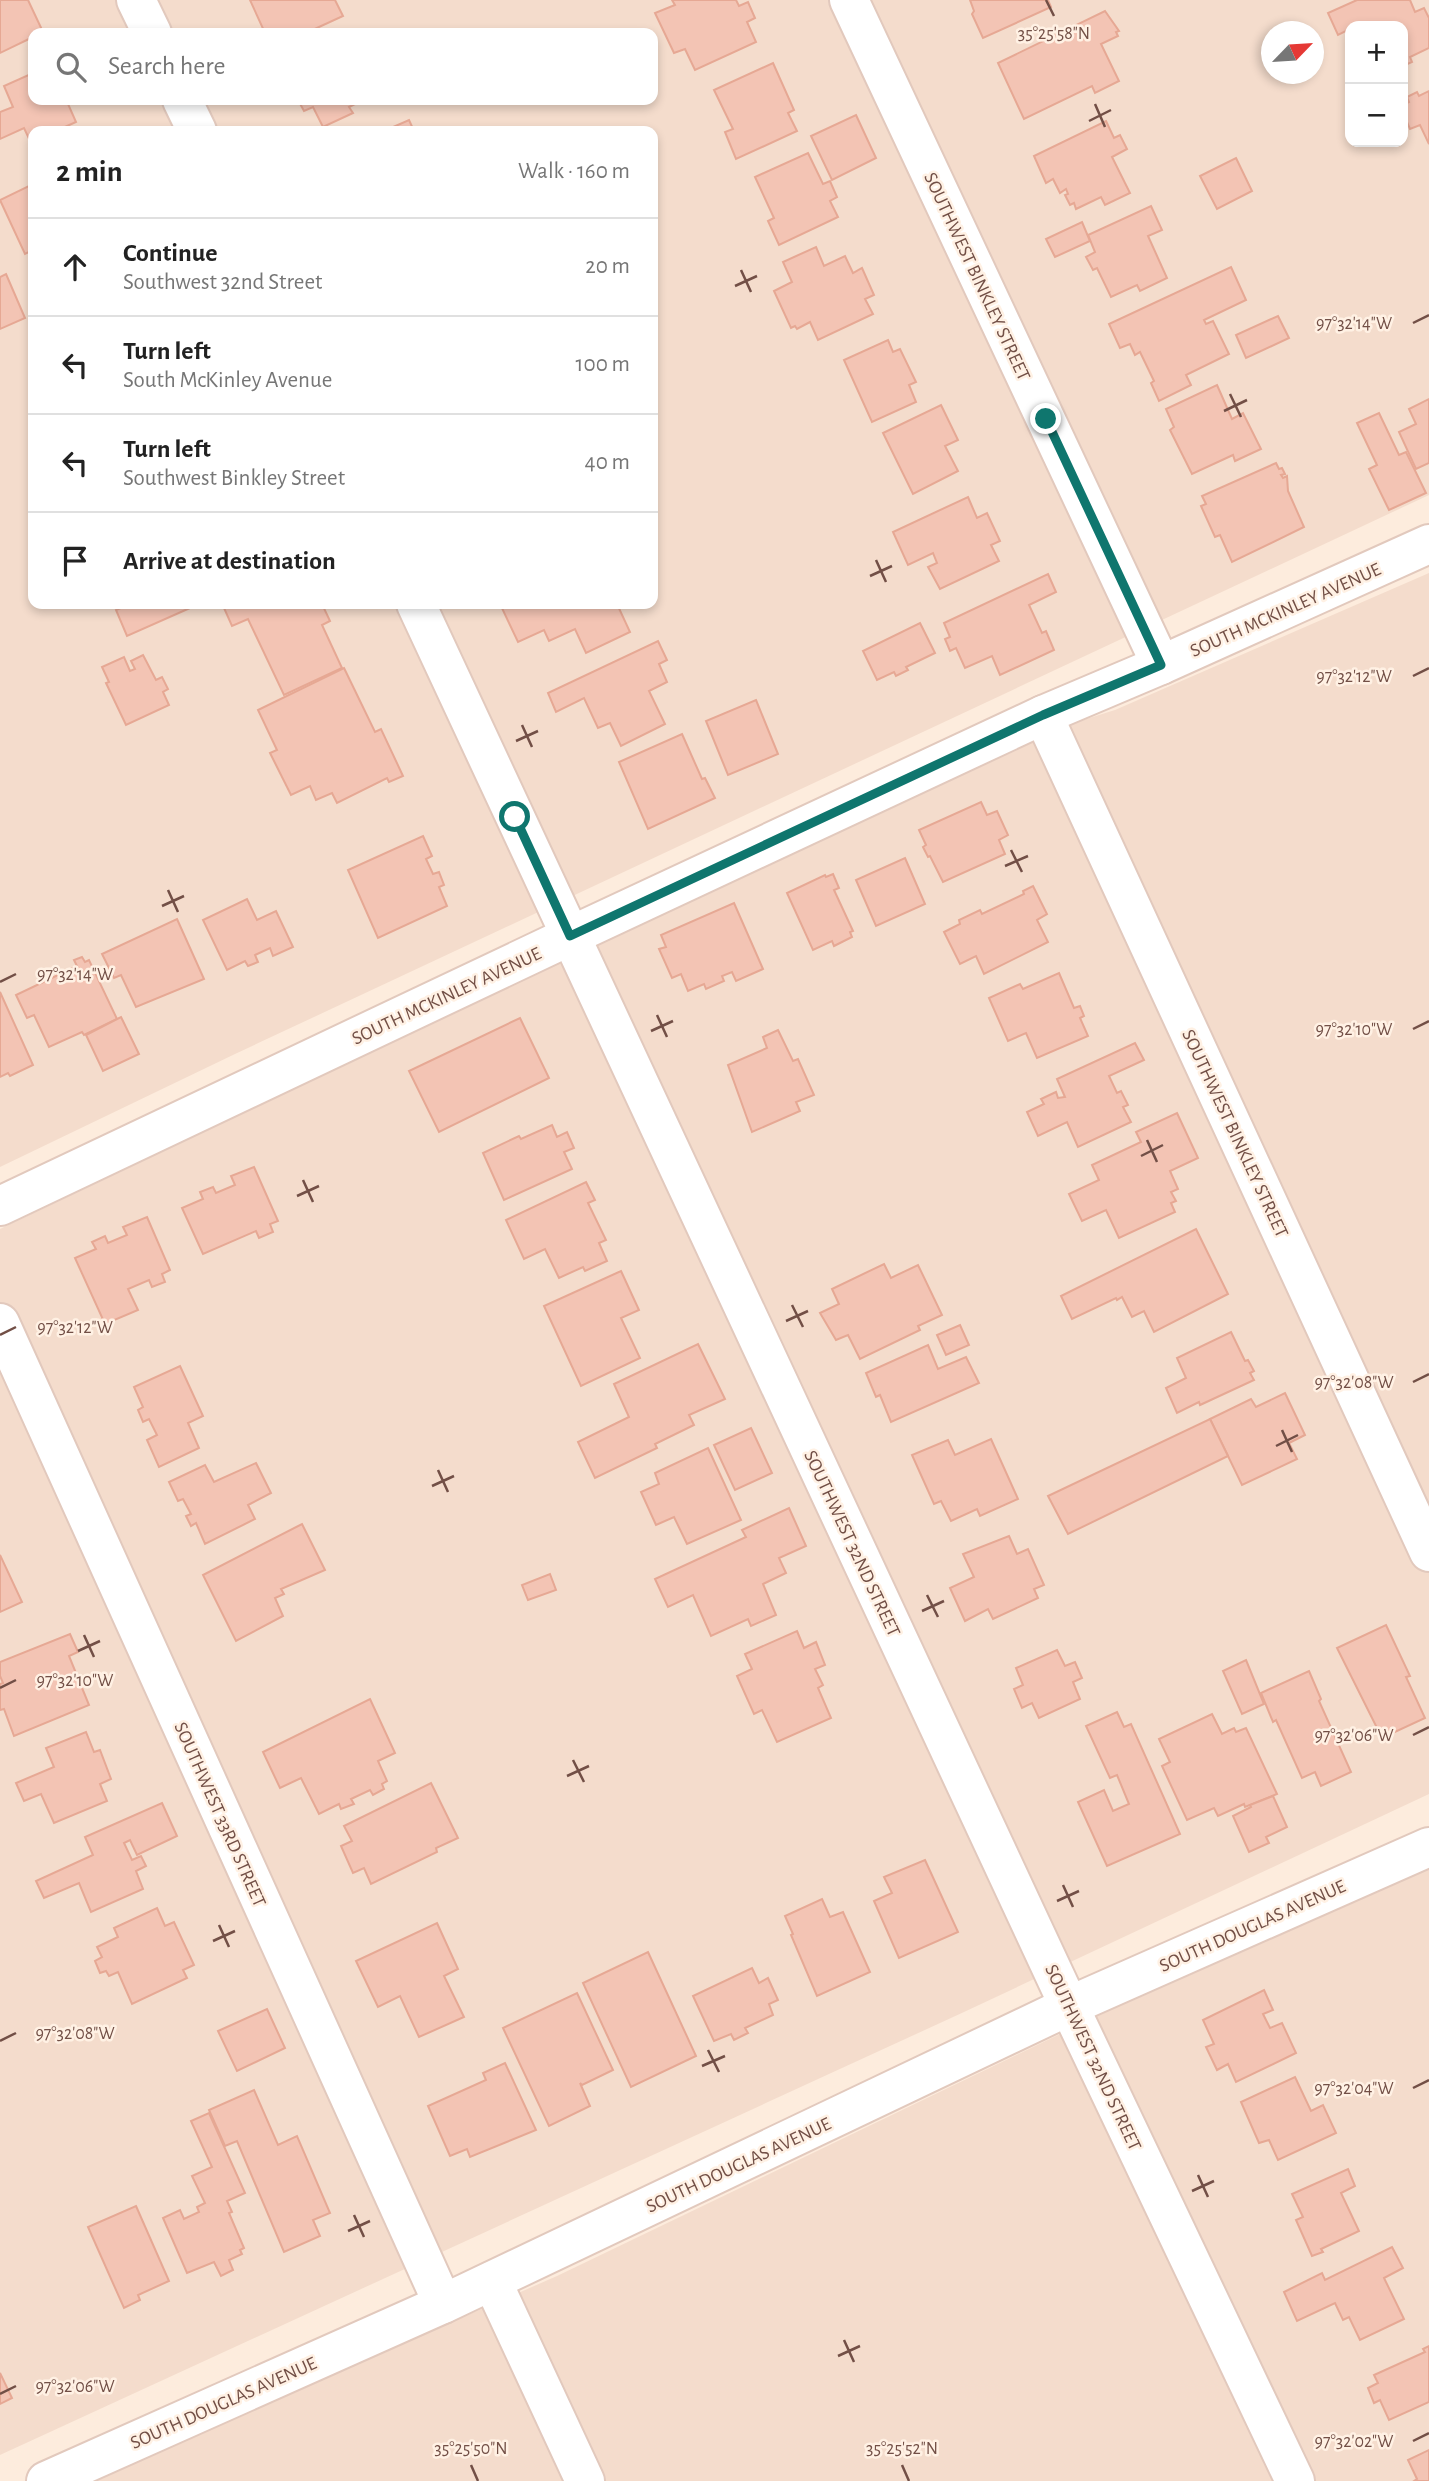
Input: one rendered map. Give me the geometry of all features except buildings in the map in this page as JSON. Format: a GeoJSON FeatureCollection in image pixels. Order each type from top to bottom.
{"type":"FeatureCollection","features":[{"type":"Feature","properties":{"kind":"street"},"geometry":{"type":"LineString","coordinates":[[136,0],[150,28]]}},
{"type":"Feature","properties":{"kind":"street","name":"SOUTHWEST BINKLEY STREET"},"geometry":{"type":"LineString","coordinates":[[849,0],[1161,665]]}},
{"type":"Feature","properties":{"kind":"street"},"geometry":{"type":"LineString","coordinates":[[184,105],[195,126]]}},
{"type":"Feature","properties":{"kind":"street","name":"SOUTH MCKINLEY AVENUE"},"geometry":{"type":"LineString","coordinates":[[0,1206],[1043,715],[1429,544]]}},
{"type":"Feature","properties":{"kind":"street","name":"SOUTHWEST 32ND STREET"},"geometry":{"type":"LineString","coordinates":[[418,609],[1069,2006],[1295,2481]]}},
{"type":"Feature","properties":{"kind":"street","name":"SOUTHWEST BINKLEY STREET"},"geometry":{"type":"LineString","coordinates":[[1043,715],[1429,1552]]}},
{"type":"Feature","properties":{"kind":"street","name":"SOUTHWEST 33RD STREET"},"geometry":{"type":"LineString","coordinates":[[0,1323],[443,2304]]}},
{"type":"Feature","properties":{"kind":"street","name":"SOUTH DOUGLAS AVENUE"},"geometry":{"type":"LineString","coordinates":[[46,2481],[443,2304],[1069,2006],[1429,1847]]}},
{"type":"Feature","properties":{"kind":"street"},"geometry":{"type":"LineString","coordinates":[[492,2281],[585,2481]]}},
{"type":"Feature","properties":{"kind":"shaded area"},"geometry":{"type":"Polygon","coordinates":[[[0,0],[1429,0],[1429,495],[235,1054],[0,1167],[0,0]]]}},
{"type":"Feature","properties":{"kind":"shaded area"},"geometry":{"type":"Polygon","coordinates":[[[1429,573],[1429,1794],[964,2012],[0,2455],[0,1229],[478,1001],[930,768],[1115,710],[1429,573]]]}},
{"type":"Feature","properties":{"kind":"shaded area"},"geometry":{"type":"Polygon","coordinates":[[[1429,1867],[1429,2481],[89,2481],[557,2276],[1137,1997],[1429,1867]]]}},
{"type":"Feature","properties":{"kind":"route"},"geometry":{"type":"LineString","coordinates":[[515,817],[570,936],[1043,715],[1161,665],[1046,419]]}}]}
